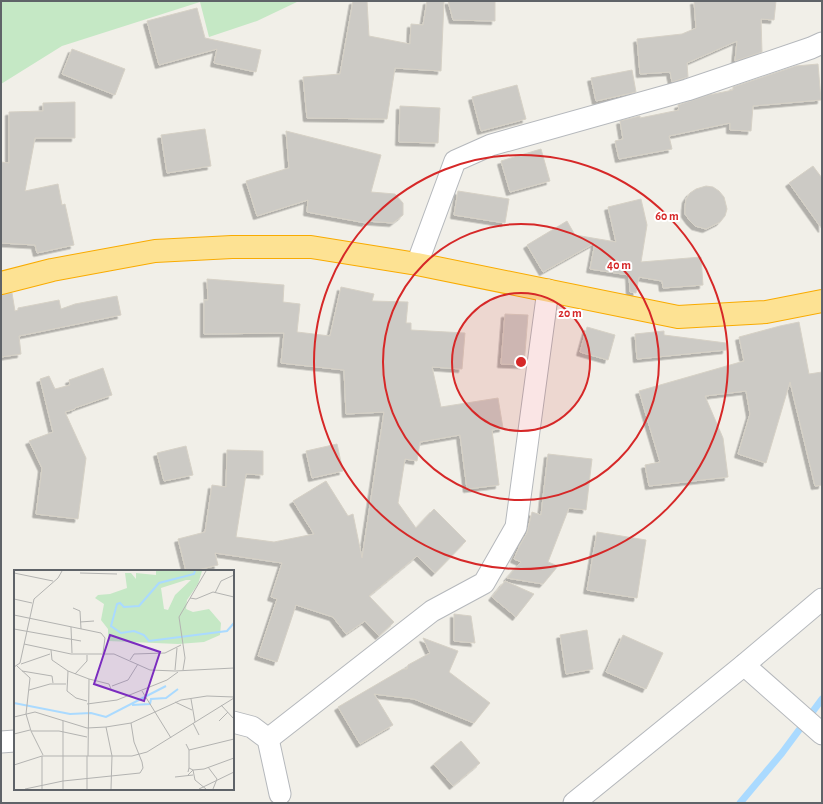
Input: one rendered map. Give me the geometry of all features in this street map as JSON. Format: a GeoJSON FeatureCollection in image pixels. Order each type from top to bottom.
{"type":"FeatureCollection","features":[{"type":"Feature","properties":{"kind":"highway"},"geometry":{"type":"LineString","coordinates":[[1,283],[52,270],[155,251],[232,247],[311,247],[417,264],[678,317],[766,312],[822,301]]}},
{"type":"Feature","properties":{"kind":"street"},"geometry":{"type":"LineString","coordinates":[[417,264],[455,161],[491,145],[687,90],[812,48],[822,43]]}},
{"type":"Feature","properties":{"kind":"street"},"geometry":{"type":"LineString","coordinates":[[268,739],[432,611],[484,583],[516,527],[548,290]]}},
{"type":"Feature","properties":{"kind":"street"},"geometry":{"type":"LineString","coordinates":[[574,803],[744,665],[822,599]]}},
{"type":"Feature","properties":{"kind":"street"},"geometry":{"type":"LineString","coordinates":[[744,665],[822,734]]}},
{"type":"Feature","properties":{"kind":"street"},"geometry":{"type":"LineString","coordinates":[[234,722],[252,727],[268,739],[280,794]]}},
{"type":"Feature","properties":{"kind":"street"},"geometry":{"type":"LineString","coordinates":[[1,742],[14,741]]}},
{"type":"Feature","properties":{"kind":"green space"},"geometry":{"type":"Polygon","coordinates":[[[1,1],[299,1],[257,21],[209,37],[200,2],[62,46],[1,84],[1,1]]]}},
{"type":"Feature","properties":{"kind":"building"},"geometry":{"type":"Polygon","coordinates":[[[353,1],[367,1],[369,36],[410,44],[411,24],[423,25],[427,1],[444,1],[441,71],[395,68],[387,119],[307,118],[303,77],[340,74],[353,1]]]}},
{"type":"Feature","properties":{"kind":"building"},"geometry":{"type":"Polygon","coordinates":[[[448,1],[495,1],[495,21],[453,20],[448,1]]]}},
{"type":"Feature","properties":{"kind":"building"},"geometry":{"type":"Polygon","coordinates":[[[694,1],[776,1],[774,20],[761,19],[762,52],[735,61],[737,41],[687,63],[688,77],[672,82],[670,72],[640,74],[637,39],[682,34],[696,28],[694,1]]]}},
{"type":"Feature","properties":{"kind":"building"},"geometry":{"type":"Polygon","coordinates":[[[197,8],[205,38],[261,50],[256,72],[214,63],[217,49],[159,65],[147,21],[197,8]]]}},
{"type":"Feature","properties":{"kind":"building"},"geometry":{"type":"Polygon","coordinates":[[[72,49],[125,69],[115,95],[62,74],[72,49]]]}},
{"type":"Feature","properties":{"kind":"building"},"geometry":{"type":"Polygon","coordinates":[[[818,64],[821,100],[753,106],[751,131],[730,130],[730,123],[669,136],[672,149],[619,159],[615,141],[623,139],[620,121],[640,116],[640,118],[679,110],[678,105],[709,95],[733,90],[733,87],[796,66],[818,64]]]}},
{"type":"Feature","properties":{"kind":"building"},"geometry":{"type":"Polygon","coordinates":[[[632,70],[636,92],[596,101],[591,78],[632,70]]]}},
{"type":"Feature","properties":{"kind":"building"},"geometry":{"type":"Polygon","coordinates":[[[517,85],[526,119],[481,131],[472,97],[517,85]]]}},
{"type":"Feature","properties":{"kind":"building"},"geometry":{"type":"Polygon","coordinates":[[[75,102],[75,138],[35,138],[25,191],[58,184],[62,205],[65,204],[74,245],[37,253],[35,245],[1,243],[1,162],[9,163],[9,112],[43,111],[43,103],[75,102]]]}},
{"type":"Feature","properties":{"kind":"building"},"geometry":{"type":"Polygon","coordinates":[[[400,106],[440,108],[438,143],[399,142],[400,106]]]}},
{"type":"Feature","properties":{"kind":"building"},"geometry":{"type":"Polygon","coordinates":[[[205,129],[211,166],[167,173],[161,135],[205,129]]]}},
{"type":"Feature","properties":{"kind":"building"},"geometry":{"type":"Polygon","coordinates":[[[286,131],[381,155],[371,192],[395,194],[403,203],[403,215],[393,223],[366,221],[366,223],[307,212],[308,200],[257,216],[246,181],[289,168],[286,131]]]}},
{"type":"Feature","properties":{"kind":"building"},"geometry":{"type":"Polygon","coordinates":[[[541,149],[550,181],[510,192],[501,161],[541,149]]]}},
{"type":"Feature","properties":{"kind":"building"},"geometry":{"type":"Polygon","coordinates":[[[813,166],[822,178],[822,229],[789,183],[813,166]]]}},
{"type":"Feature","properties":{"kind":"building"},"geometry":{"type":"Polygon","coordinates":[[[706,186],[713,187],[719,191],[724,197],[727,209],[725,216],[720,222],[706,229],[695,226],[690,221],[685,214],[685,207],[686,199],[690,193],[696,189],[706,186]]]}},
{"type":"Feature","properties":{"kind":"building"},"geometry":{"type":"Polygon","coordinates":[[[458,191],[509,199],[505,223],[454,215],[458,191]]]}},
{"type":"Feature","properties":{"kind":"building"},"geometry":{"type":"Polygon","coordinates":[[[641,199],[647,225],[641,262],[701,257],[703,285],[663,288],[662,281],[639,277],[636,293],[630,292],[629,275],[590,269],[595,243],[543,272],[527,245],[567,221],[575,235],[616,242],[608,207],[641,199]]]}},
{"type":"Feature","properties":{"kind":"building"},"geometry":{"type":"Polygon","coordinates":[[[207,279],[284,285],[283,302],[300,304],[297,332],[330,336],[341,287],[374,294],[372,301],[408,302],[406,323],[411,323],[411,330],[465,333],[462,369],[432,367],[441,407],[498,398],[503,428],[492,430],[499,485],[467,489],[460,435],[420,442],[417,461],[405,459],[398,503],[416,528],[434,509],[466,541],[435,573],[417,556],[369,596],[394,622],[379,636],[365,621],[346,634],[333,617],[296,605],[277,662],[258,656],[277,599],[271,597],[282,563],[215,553],[218,565],[197,570],[186,570],[178,539],[205,532],[212,485],[226,487],[227,450],[263,451],[263,475],[246,474],[236,537],[274,542],[314,534],[293,501],[326,481],[348,516],[353,514],[362,558],[384,412],[346,414],[344,370],[281,363],[284,333],[204,334],[204,300],[208,300],[207,279]]]}},
{"type":"Feature","properties":{"kind":"building"},"geometry":{"type":"Polygon","coordinates":[[[12,293],[15,311],[18,310],[18,308],[59,300],[61,309],[75,304],[117,296],[121,315],[19,336],[21,354],[1,357],[1,295],[12,293]]]}},
{"type":"Feature","properties":{"kind":"building"},"geometry":{"type":"Polygon","coordinates":[[[505,314],[528,315],[524,365],[501,364],[505,314]]]}},
{"type":"Feature","properties":{"kind":"building"},"geometry":{"type":"Polygon","coordinates":[[[799,322],[809,374],[822,372],[822,485],[815,486],[790,382],[766,463],[738,454],[750,414],[746,391],[705,396],[723,438],[728,477],[649,486],[645,465],[660,462],[639,391],[744,361],[739,337],[799,322]]]}},
{"type":"Feature","properties":{"kind":"building"},"geometry":{"type":"Polygon","coordinates":[[[587,327],[615,335],[608,360],[580,352],[587,327]]]}},
{"type":"Feature","properties":{"kind":"building"},"geometry":{"type":"Polygon","coordinates":[[[664,331],[664,335],[726,343],[726,350],[637,359],[635,334],[664,331]]]}},
{"type":"Feature","properties":{"kind":"building"},"geometry":{"type":"Polygon","coordinates":[[[103,368],[112,395],[65,412],[86,458],[78,519],[36,514],[42,468],[29,441],[53,432],[40,379],[49,376],[55,389],[70,385],[69,380],[103,368]]]}},
{"type":"Feature","properties":{"kind":"building"},"geometry":{"type":"Polygon","coordinates":[[[337,444],[343,471],[312,478],[306,451],[337,444]]]}},
{"type":"Feature","properties":{"kind":"building"},"geometry":{"type":"Polygon","coordinates":[[[186,446],[193,475],[164,481],[157,453],[186,446]]]}},
{"type":"Feature","properties":{"kind":"building"},"geometry":{"type":"Polygon","coordinates":[[[548,454],[592,459],[586,510],[569,508],[548,562],[558,566],[543,584],[507,578],[521,562],[514,559],[527,533],[532,512],[541,515],[548,454]]]}},
{"type":"Feature","properties":{"kind":"building"},"geometry":{"type":"Polygon","coordinates":[[[597,532],[646,540],[637,598],[587,590],[597,532]]]}},
{"type":"Feature","properties":{"kind":"building"},"geometry":{"type":"Polygon","coordinates":[[[505,581],[534,594],[516,617],[492,597],[505,581]]]}},
{"type":"Feature","properties":{"kind":"building"},"geometry":{"type":"Polygon","coordinates":[[[454,614],[471,616],[475,643],[454,641],[454,614]]]}},
{"type":"Feature","properties":{"kind":"building"},"geometry":{"type":"Polygon","coordinates":[[[587,630],[593,669],[566,674],[560,635],[587,630]]]}},
{"type":"Feature","properties":{"kind":"building"},"geometry":{"type":"Polygon","coordinates":[[[623,635],[663,653],[646,689],[606,672],[623,635]]]}},
{"type":"Feature","properties":{"kind":"building"},"geometry":{"type":"Polygon","coordinates":[[[423,638],[458,651],[449,672],[490,703],[474,723],[414,699],[374,694],[393,725],[360,744],[338,707],[403,669],[407,669],[408,665],[430,653],[423,638]]]}},
{"type":"Feature","properties":{"kind":"building"},"geometry":{"type":"Polygon","coordinates":[[[461,741],[480,763],[453,786],[434,764],[461,741]]]}},
{"type":"Feature","properties":{"kind":"waterway"},"geometry":{"type":"LineString","coordinates":[[740,803],[782,753],[822,699]]}}]}
